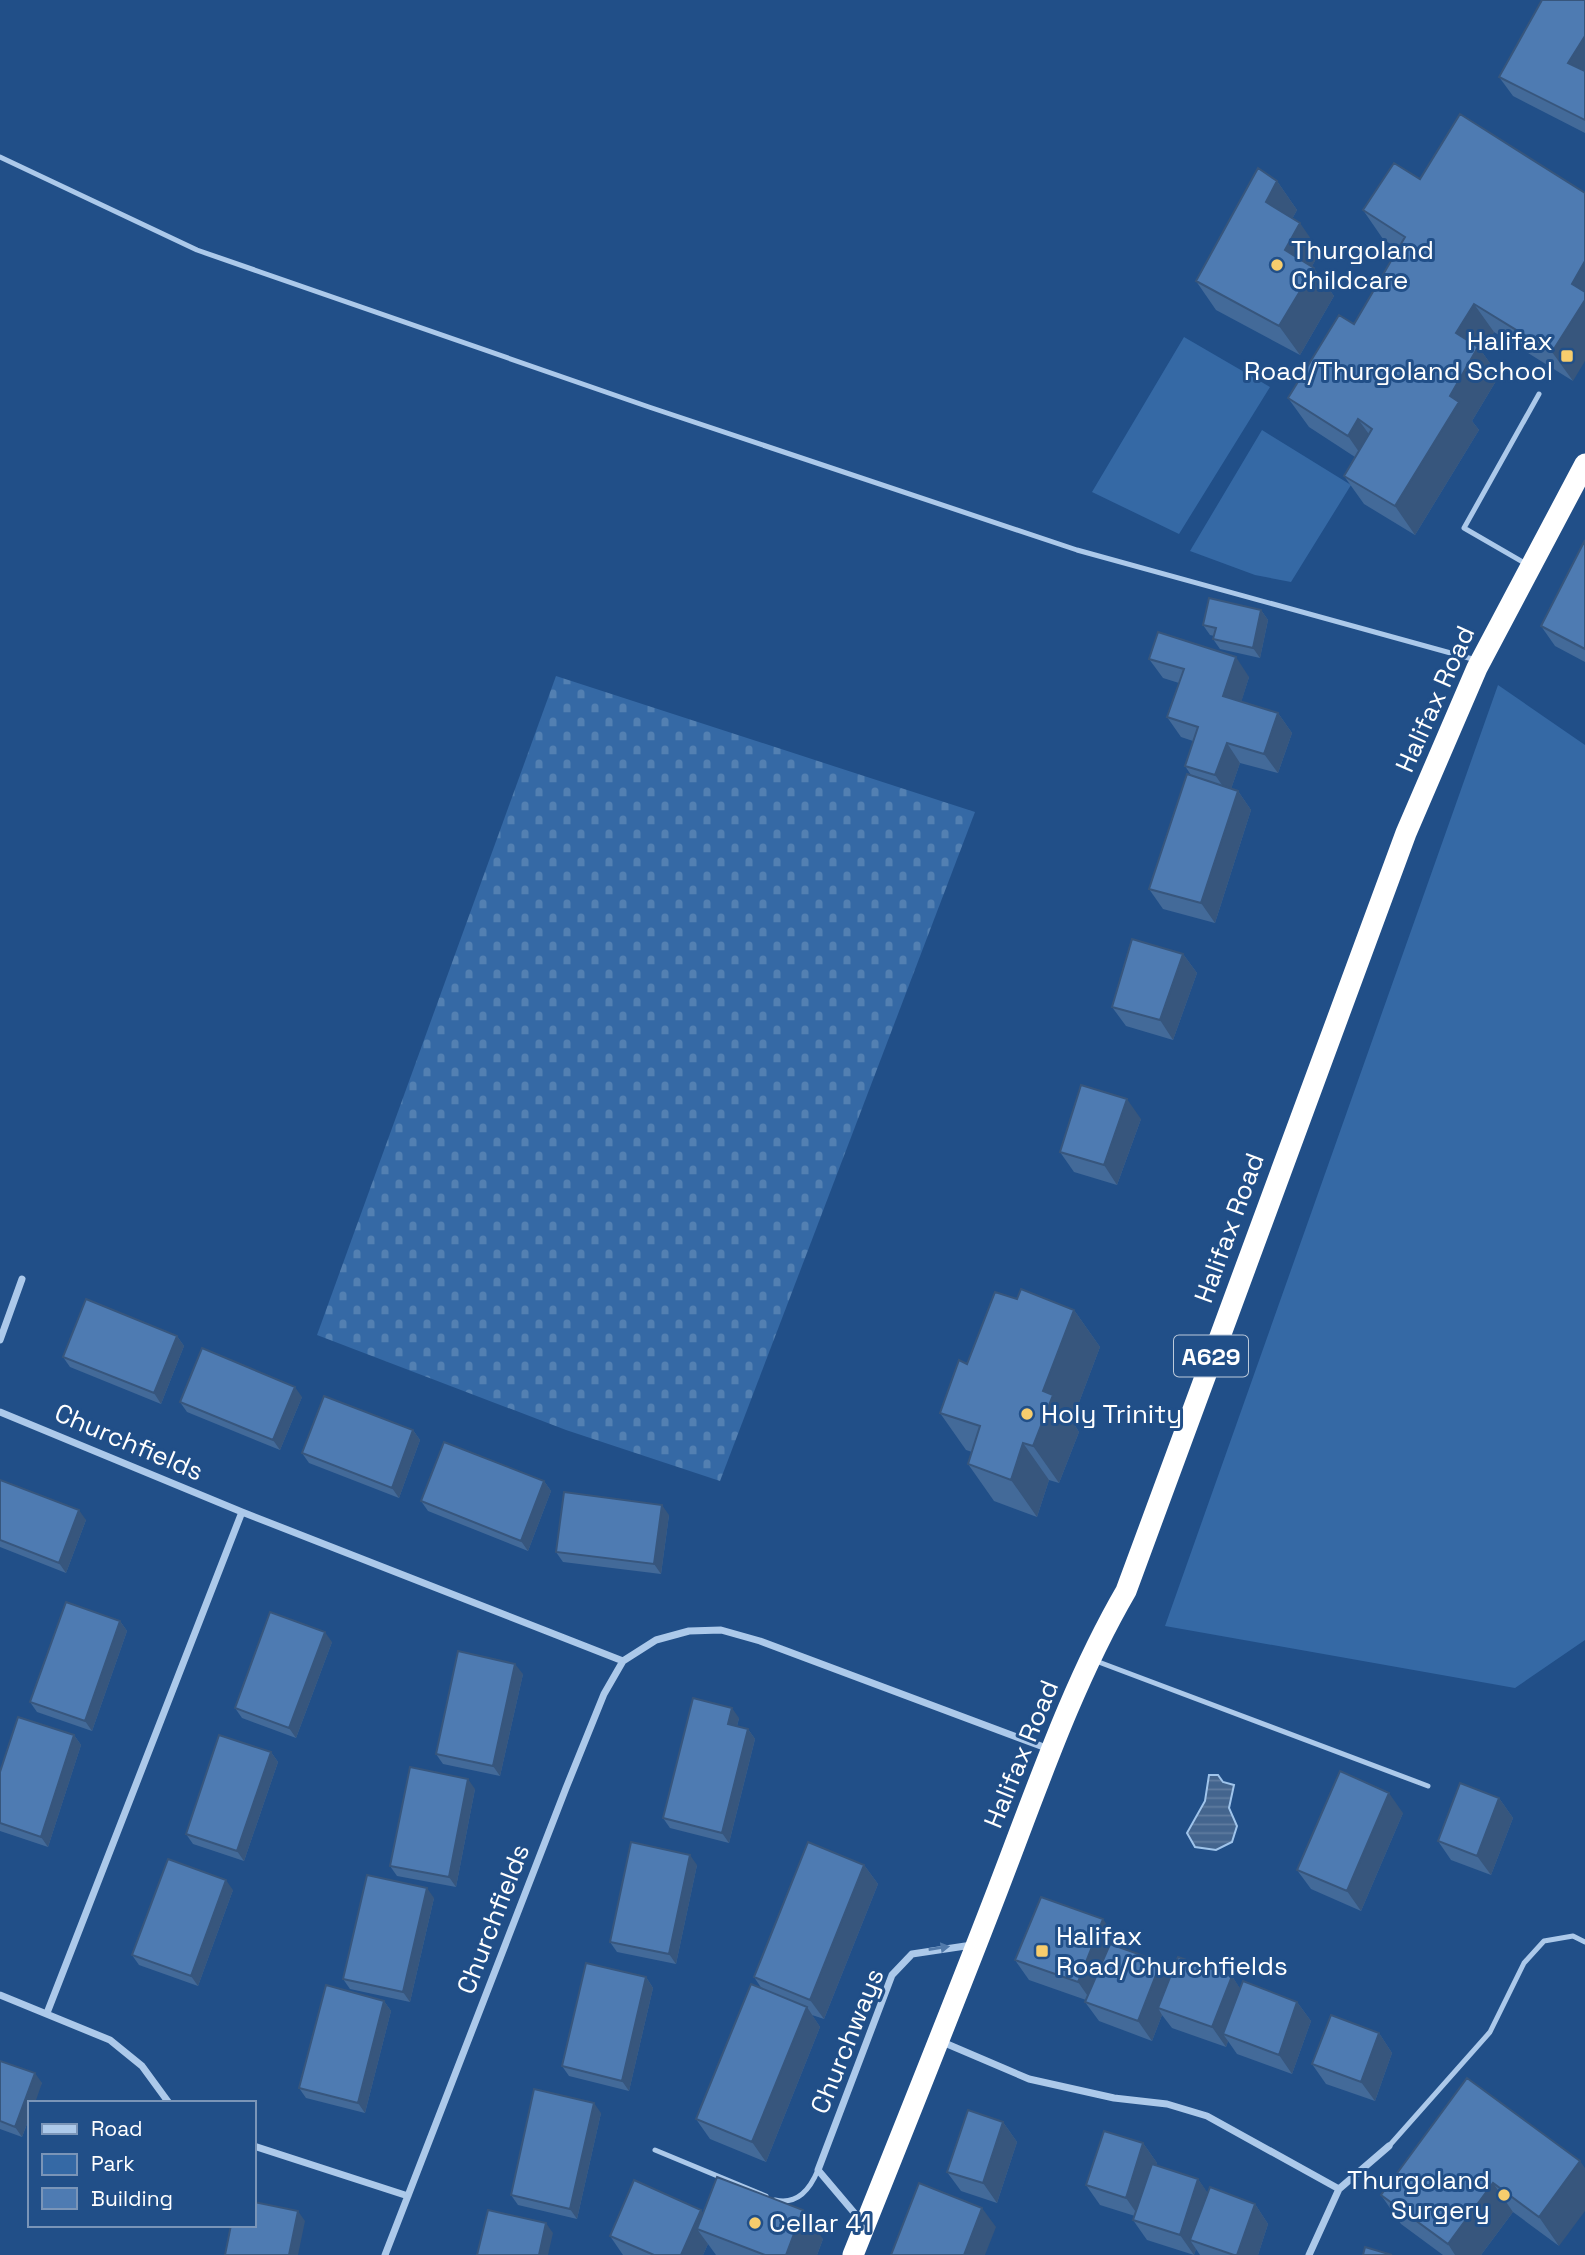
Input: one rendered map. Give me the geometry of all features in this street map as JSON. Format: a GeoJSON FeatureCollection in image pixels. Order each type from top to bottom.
{"type":"FeatureCollection","features":[{"type":"Feature","properties":{"kind":"highway","name":"Halifax Road"},"geometry":{"type":"LineString","coordinates":[[853,2255],[940,2041],[1051,1750],[1090,1659],[1126,1591],[1406,833],[1480,662],[1585,464]]}},
{"type":"Feature","properties":{"kind":"street"},"geometry":{"type":"LineString","coordinates":[[0,1340],[22,1279]]}},
{"type":"Feature","properties":{"kind":"street","name":"Churchfields"},"geometry":{"type":"LineString","coordinates":[[0,1412],[242,1512],[623,1661]]}},
{"type":"Feature","properties":{"kind":"street"},"geometry":{"type":"LineString","coordinates":[[47,2013],[242,1512]]}},
{"type":"Feature","properties":{"kind":"street","name":"Churchfields"},"geometry":{"type":"LineString","coordinates":[[385,2255],[566,1788],[604,1694],[623,1661],[656,1640],[689,1631],[721,1630],[760,1641],[1051,1750]]}},
{"type":"Feature","properties":{"kind":"street","name":"Churchways"},"geometry":{"type":"LineString","coordinates":[[818,2169],[892,1975],[912,1954],[976,1944]]}},
{"type":"Feature","properties":{"kind":"street"},"geometry":{"type":"LineString","coordinates":[[0,1995],[110,2040],[142,2066],[168,2101]]}},
{"type":"Feature","properties":{"kind":"street"},"geometry":{"type":"LineString","coordinates":[[940,2041],[1029,2079],[1114,2098],[1167,2104],[1207,2116],[1339,2189]]}},
{"type":"Feature","properties":{"kind":"street"},"geometry":{"type":"LineString","coordinates":[[1309,2255],[1339,2189],[1389,2146]]}},
{"type":"Feature","properties":{"kind":"street"},"geometry":{"type":"LineString","coordinates":[[256,2147],[408,2196]]}},
{"type":"Feature","properties":{"kind":"street"},"geometry":{"type":"LineString","coordinates":[[818,2169],[865,2225]]}},
{"type":"Feature","properties":{"kind":"lane"},"geometry":{"type":"LineString","coordinates":[[0,157],[197,250],[649,407],[1077,550],[1480,662]]}},
{"type":"Feature","properties":{"kind":"lane"},"geometry":{"type":"LineString","coordinates":[[1530,566],[1464,528],[1539,394]]}},
{"type":"Feature","properties":{"kind":"lane"},"geometry":{"type":"LineString","coordinates":[[1090,1659],[1428,1786]]}},
{"type":"Feature","properties":{"kind":"lane"},"geometry":{"type":"LineString","coordinates":[[1389,2146],[1490,2032],[1524,1963],[1544,1941],[1573,1936],[1585,1942]]}},
{"type":"Feature","properties":{"kind":"lane","name":"Churchways"},"geometry":{"type":"LineString","coordinates":[[655,2150],[779,2202],[798,2198],[811,2187],[818,2169]]}},
{"type":"Feature","properties":{"kind":"green space"},"geometry":{"type":"Polygon","coordinates":[[[1184,337],[1270,387],[1179,534],[1092,492],[1184,337]]]}},
{"type":"Feature","properties":{"kind":"green space"},"geometry":{"type":"Polygon","coordinates":[[[1262,430],[1351,485],[1291,582],[1255,575],[1190,551],[1262,430]]]}},
{"type":"Feature","properties":{"kind":"green space"},"geometry":{"type":"Polygon","coordinates":[[[556,676],[975,812],[720,1481],[566,1430],[317,1335],[556,676]]]}},
{"type":"Feature","properties":{"kind":"green space"},"geometry":{"type":"Polygon","coordinates":[[[1498,685],[1585,745],[1585,1640],[1515,1688],[1165,1626],[1498,685]]]}},
{"type":"Feature","properties":{"kind":"shaded area"},"geometry":{"type":"Polygon","coordinates":[[[1209,1775],[1218,1775],[1223,1782],[1234,1785],[1229,1808],[1237,1826],[1232,1842],[1216,1850],[1195,1847],[1187,1833],[1205,1801],[1209,1775]]]}},
{"type":"Feature","properties":{"kind":"building"},"geometry":{"type":"Polygon","coordinates":[[[1542,0],[1585,0],[1585,36],[1568,63],[1585,71],[1585,120],[1499,77],[1542,0]]]}},
{"type":"Feature","properties":{"kind":"building"},"geometry":{"type":"Polygon","coordinates":[[[1460,114],[1585,193],[1585,261],[1572,284],[1585,292],[1585,300],[1552,352],[1474,304],[1456,333],[1478,347],[1450,396],[1459,402],[1395,506],[1344,476],[1372,429],[1358,419],[1348,436],[1288,398],[1339,315],[1354,324],[1405,237],[1363,210],[1394,163],[1420,179],[1460,114]]]}},
{"type":"Feature","properties":{"kind":"building"},"geometry":{"type":"Polygon","coordinates":[[[1258,168],[1277,181],[1266,202],[1300,223],[1285,250],[1314,268],[1279,326],[1196,281],[1258,168]]]}},
{"type":"Feature","properties":{"kind":"building"},"geometry":{"type":"Polygon","coordinates":[[[1585,540],[1585,649],[1541,626],[1585,540]]]}},
{"type":"Feature","properties":{"kind":"building"},"geometry":{"type":"Polygon","coordinates":[[[1209,598],[1261,610],[1253,648],[1213,639],[1216,628],[1203,625],[1209,598]]]}},
{"type":"Feature","properties":{"kind":"building"},"geometry":{"type":"Polygon","coordinates":[[[1158,632],[1236,657],[1223,696],[1278,713],[1264,754],[1227,743],[1215,775],[1185,766],[1198,727],[1167,717],[1184,669],[1149,659],[1158,632]]]}},
{"type":"Feature","properties":{"kind":"building"},"geometry":{"type":"Polygon","coordinates":[[[1187,774],[1238,791],[1201,903],[1149,889],[1187,774]]]}},
{"type":"Feature","properties":{"kind":"building"},"geometry":{"type":"Polygon","coordinates":[[[1132,939],[1183,954],[1160,1020],[1112,1007],[1132,939]]]}},
{"type":"Feature","properties":{"kind":"building"},"geometry":{"type":"Polygon","coordinates":[[[1081,1085],[1127,1099],[1104,1165],[1060,1152],[1081,1085]]]}},
{"type":"Feature","properties":{"kind":"building"},"geometry":{"type":"Polygon","coordinates":[[[1021,1289],[1074,1310],[1043,1391],[1053,1395],[1033,1446],[1023,1443],[1011,1480],[968,1464],[980,1426],[940,1413],[959,1360],[967,1364],[995,1292],[1017,1299],[1021,1289]]]}},
{"type":"Feature","properties":{"kind":"building"},"geometry":{"type":"Polygon","coordinates":[[[86,1299],[177,1336],[154,1393],[63,1357],[86,1299]]]}},
{"type":"Feature","properties":{"kind":"building"},"geometry":{"type":"Polygon","coordinates":[[[202,1348],[295,1387],[273,1440],[180,1402],[202,1348]]]}},
{"type":"Feature","properties":{"kind":"building"},"geometry":{"type":"Polygon","coordinates":[[[324,1396],[413,1430],[392,1488],[302,1453],[324,1396]]]}},
{"type":"Feature","properties":{"kind":"building"},"geometry":{"type":"Polygon","coordinates":[[[444,1442],[544,1481],[521,1541],[421,1501],[444,1442]]]}},
{"type":"Feature","properties":{"kind":"building"},"geometry":{"type":"Polygon","coordinates":[[[0,1480],[79,1510],[59,1563],[0,1540],[0,1480]]]}},
{"type":"Feature","properties":{"kind":"building"},"geometry":{"type":"Polygon","coordinates":[[[564,1492],[662,1505],[654,1564],[556,1552],[564,1492]]]}},
{"type":"Feature","properties":{"kind":"building"},"geometry":{"type":"Polygon","coordinates":[[[66,1602],[120,1621],[85,1721],[30,1702],[66,1602]]]}},
{"type":"Feature","properties":{"kind":"building"},"geometry":{"type":"Polygon","coordinates":[[[270,1612],[325,1632],[289,1728],[235,1708],[270,1612]]]}},
{"type":"Feature","properties":{"kind":"building"},"geometry":{"type":"Polygon","coordinates":[[[458,1651],[515,1664],[493,1766],[436,1754],[458,1651]]]}},
{"type":"Feature","properties":{"kind":"building"},"geometry":{"type":"Polygon","coordinates":[[[693,1698],[732,1708],[728,1724],[748,1729],[722,1833],[663,1818],[693,1698]]]}},
{"type":"Feature","properties":{"kind":"building"},"geometry":{"type":"Polygon","coordinates":[[[18,1717],[74,1735],[41,1837],[0,1823],[0,1772],[18,1717]]]}},
{"type":"Feature","properties":{"kind":"building"},"geometry":{"type":"Polygon","coordinates":[[[219,1735],[271,1752],[237,1851],[186,1834],[219,1735]]]}},
{"type":"Feature","properties":{"kind":"building"},"geometry":{"type":"Polygon","coordinates":[[[410,1767],[468,1779],[449,1877],[390,1866],[410,1767]]]}},
{"type":"Feature","properties":{"kind":"building"},"geometry":{"type":"Polygon","coordinates":[[[1340,1771],[1389,1793],[1347,1891],[1297,1870],[1340,1771]]]}},
{"type":"Feature","properties":{"kind":"building"},"geometry":{"type":"Polygon","coordinates":[[[1460,1783],[1499,1798],[1477,1856],[1438,1841],[1460,1783]]]}},
{"type":"Feature","properties":{"kind":"building"},"geometry":{"type":"Polygon","coordinates":[[[631,1842],[690,1855],[669,1954],[610,1942],[631,1842]]]}},
{"type":"Feature","properties":{"kind":"building"},"geometry":{"type":"Polygon","coordinates":[[[808,1842],[864,1865],[810,2000],[754,1977],[808,1842]]]}},
{"type":"Feature","properties":{"kind":"building"},"geometry":{"type":"Polygon","coordinates":[[[168,1859],[226,1880],[191,1976],[132,1955],[168,1859]]]}},
{"type":"Feature","properties":{"kind":"building"},"geometry":{"type":"Polygon","coordinates":[[[367,1875],[427,1888],[403,1992],[343,1979],[367,1875]]]}},
{"type":"Feature","properties":{"kind":"building"},"geometry":{"type":"Polygon","coordinates":[[[1041,1897],[1103,1919],[1078,1982],[1015,1960],[1041,1897]]]}},
{"type":"Feature","properties":{"kind":"building"},"geometry":{"type":"Polygon","coordinates":[[[1110,1944],[1161,1962],[1138,2021],[1085,2002],[1110,1944]]]}},
{"type":"Feature","properties":{"kind":"building"},"geometry":{"type":"Polygon","coordinates":[[[1178,1957],[1232,1976],[1212,2027],[1158,2008],[1178,1957]]]}},
{"type":"Feature","properties":{"kind":"building"},"geometry":{"type":"Polygon","coordinates":[[[586,1963],[646,1977],[622,2081],[562,2066],[586,1963]]]}},
{"type":"Feature","properties":{"kind":"building"},"geometry":{"type":"Polygon","coordinates":[[[1243,1981],[1297,2002],[1279,2055],[1223,2034],[1243,1981]]]}},
{"type":"Feature","properties":{"kind":"building"},"geometry":{"type":"Polygon","coordinates":[[[751,1984],[807,2007],[752,2142],[696,2119],[751,1984]]]}},
{"type":"Feature","properties":{"kind":"building"},"geometry":{"type":"Polygon","coordinates":[[[326,1985],[384,2001],[358,2103],[299,2088],[326,1985]]]}},
{"type":"Feature","properties":{"kind":"building"},"geometry":{"type":"Polygon","coordinates":[[[1331,2015],[1379,2033],[1361,2082],[1312,2064],[1331,2015]]]}},
{"type":"Feature","properties":{"kind":"building"},"geometry":{"type":"Polygon","coordinates":[[[0,2061],[35,2073],[15,2127],[0,2121],[0,2061]]]}},
{"type":"Feature","properties":{"kind":"building","name":"Thurgoland Surgery"},"geometry":{"type":"Polygon","coordinates":[[[1467,2078],[1580,2161],[1539,2217],[1493,2183],[1448,2244],[1381,2195],[1467,2078]]]}},
{"type":"Feature","properties":{"kind":"building"},"geometry":{"type":"Polygon","coordinates":[[[534,2089],[594,2103],[570,2209],[511,2195],[534,2089]]]}},
{"type":"Feature","properties":{"kind":"building"},"geometry":{"type":"Polygon","coordinates":[[[968,2110],[1003,2122],[983,2183],[947,2172],[968,2110]]]}},
{"type":"Feature","properties":{"kind":"building"},"geometry":{"type":"Polygon","coordinates":[[[1104,2131],[1143,2143],[1126,2198],[1086,2185],[1104,2131]]]}},
{"type":"Feature","properties":{"kind":"building"},"geometry":{"type":"Polygon","coordinates":[[[1152,2164],[1198,2179],[1180,2235],[1133,2220],[1152,2164]]]}},
{"type":"Feature","properties":{"kind":"building"},"geometry":{"type":"Polygon","coordinates":[[[717,2177],[803,2210],[786,2255],[765,2255],[697,2229],[717,2177]]]}},
{"type":"Feature","properties":{"kind":"building"},"geometry":{"type":"Polygon","coordinates":[[[634,2180],[701,2210],[681,2255],[654,2255],[610,2236],[634,2180]]]}},
{"type":"Feature","properties":{"kind":"building"},"geometry":{"type":"Polygon","coordinates":[[[919,2183],[982,2208],[964,2255],[891,2255],[919,2183]]]}},
{"type":"Feature","properties":{"kind":"building"},"geometry":{"type":"Polygon","coordinates":[[[1210,2187],[1255,2204],[1237,2255],[1190,2240],[1210,2187]]]}},
{"type":"Feature","properties":{"kind":"building"},"geometry":{"type":"Polygon","coordinates":[[[256,2202],[298,2211],[289,2255],[225,2255],[231,2227],[256,2227],[256,2202]]]}},
{"type":"Feature","properties":{"kind":"building"},"geometry":{"type":"Polygon","coordinates":[[[488,2210],[546,2223],[539,2255],[477,2255],[488,2210]]]}},
{"type":"Feature","properties":{"kind":"building"},"geometry":{"type":"Polygon","coordinates":[[[1365,2247],[1392,2255],[1363,2255],[1365,2247]]]}},
{"type":"Feature","properties":{"kind":"place","name":"Thurgoland Childcare"},"geometry":{"type":"Point","coordinates":[1277,265]}},
{"type":"Feature","properties":{"kind":"place","name":"Halifax Road/Thurgoland School"},"geometry":{"type":"Point","coordinates":[1567,356]}},
{"type":"Feature","properties":{"kind":"place","name":"Holy Trinity"},"geometry":{"type":"Point","coordinates":[1027,1414]}},
{"type":"Feature","properties":{"kind":"place","name":"Halifax Road/Churchfields"},"geometry":{"type":"Point","coordinates":[1042,1951]}},
{"type":"Feature","properties":{"kind":"place","name":"Thurgoland Surgery"},"geometry":{"type":"Point","coordinates":[1504,2195]}},
{"type":"Feature","properties":{"kind":"place","name":"Cellar 41"},"geometry":{"type":"Point","coordinates":[755,2223]}}]}
